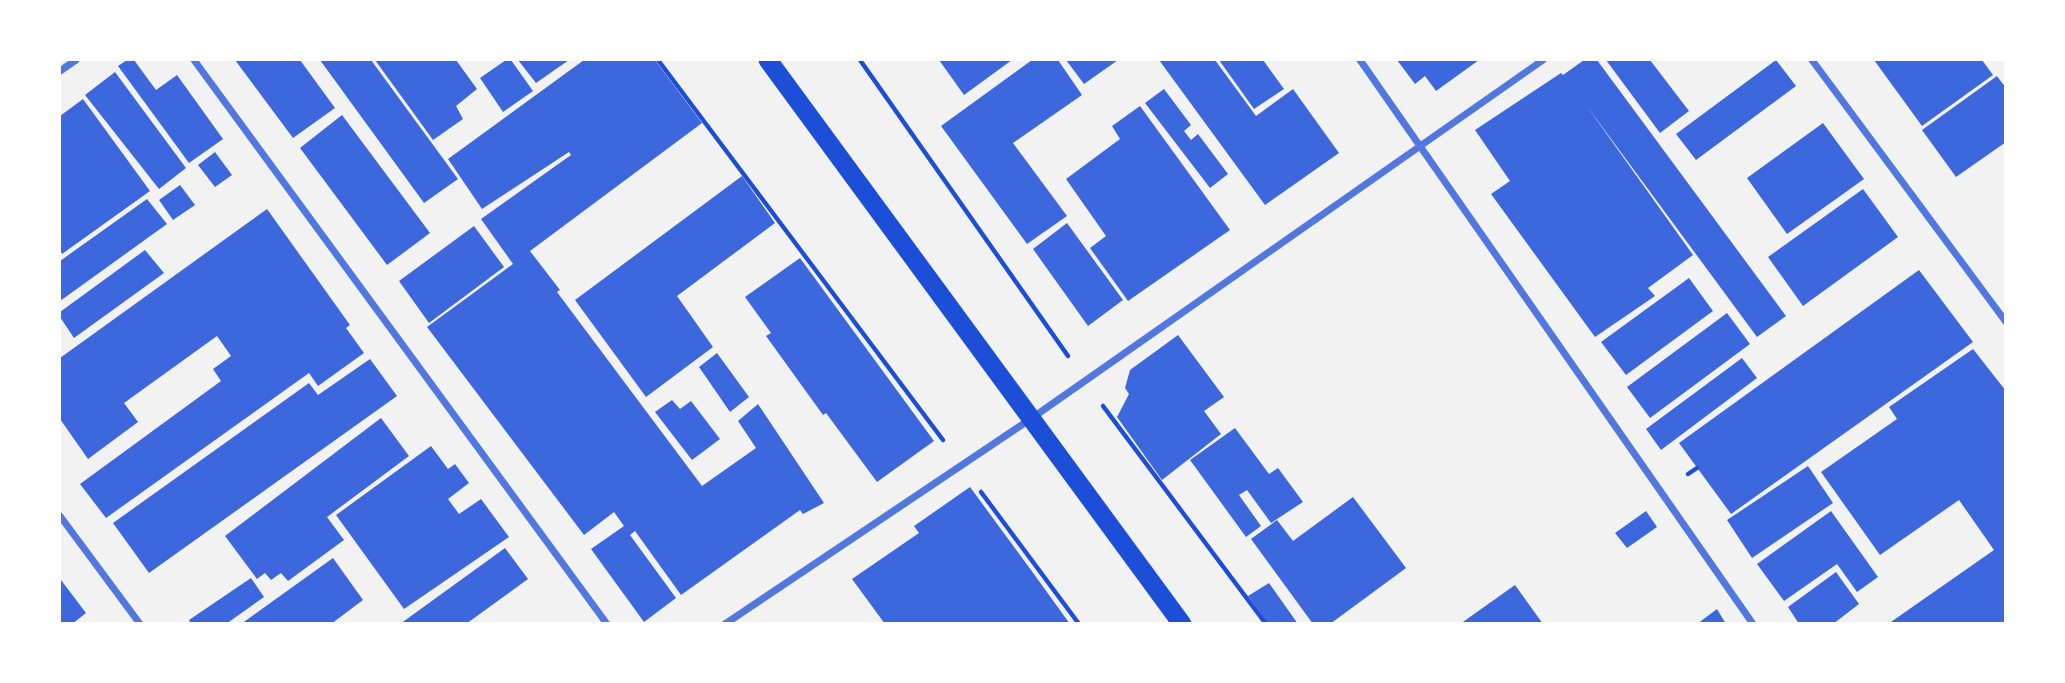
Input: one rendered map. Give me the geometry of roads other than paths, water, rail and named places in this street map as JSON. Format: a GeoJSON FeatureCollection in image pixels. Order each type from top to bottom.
{"type":"FeatureCollection","features":[{"type":"Feature","properties":{"kind":"highway"},"geometry":{"type":"LineString","coordinates":[[768,60],[1182,624]]}},
{"type":"Feature","properties":{"kind":"street"},"geometry":{"type":"LineString","coordinates":[[60,71],[76,60]]}},
{"type":"Feature","properties":{"kind":"street"},"geometry":{"type":"LineString","coordinates":[[194,60],[607,624]]}},
{"type":"Feature","properties":{"kind":"street"},"geometry":{"type":"LineString","coordinates":[[1360,60],[1422,145],[1752,624]]}},
{"type":"Feature","properties":{"kind":"street"},"geometry":{"type":"LineString","coordinates":[[725,624],[1032,418],[1543,60]]}},
{"type":"Feature","properties":{"kind":"street"},"geometry":{"type":"LineString","coordinates":[[1812,60],[2006,322]]}},
{"type":"Feature","properties":{"kind":"street"},"geometry":{"type":"LineString","coordinates":[[60,516],[140,624]]}}]}
